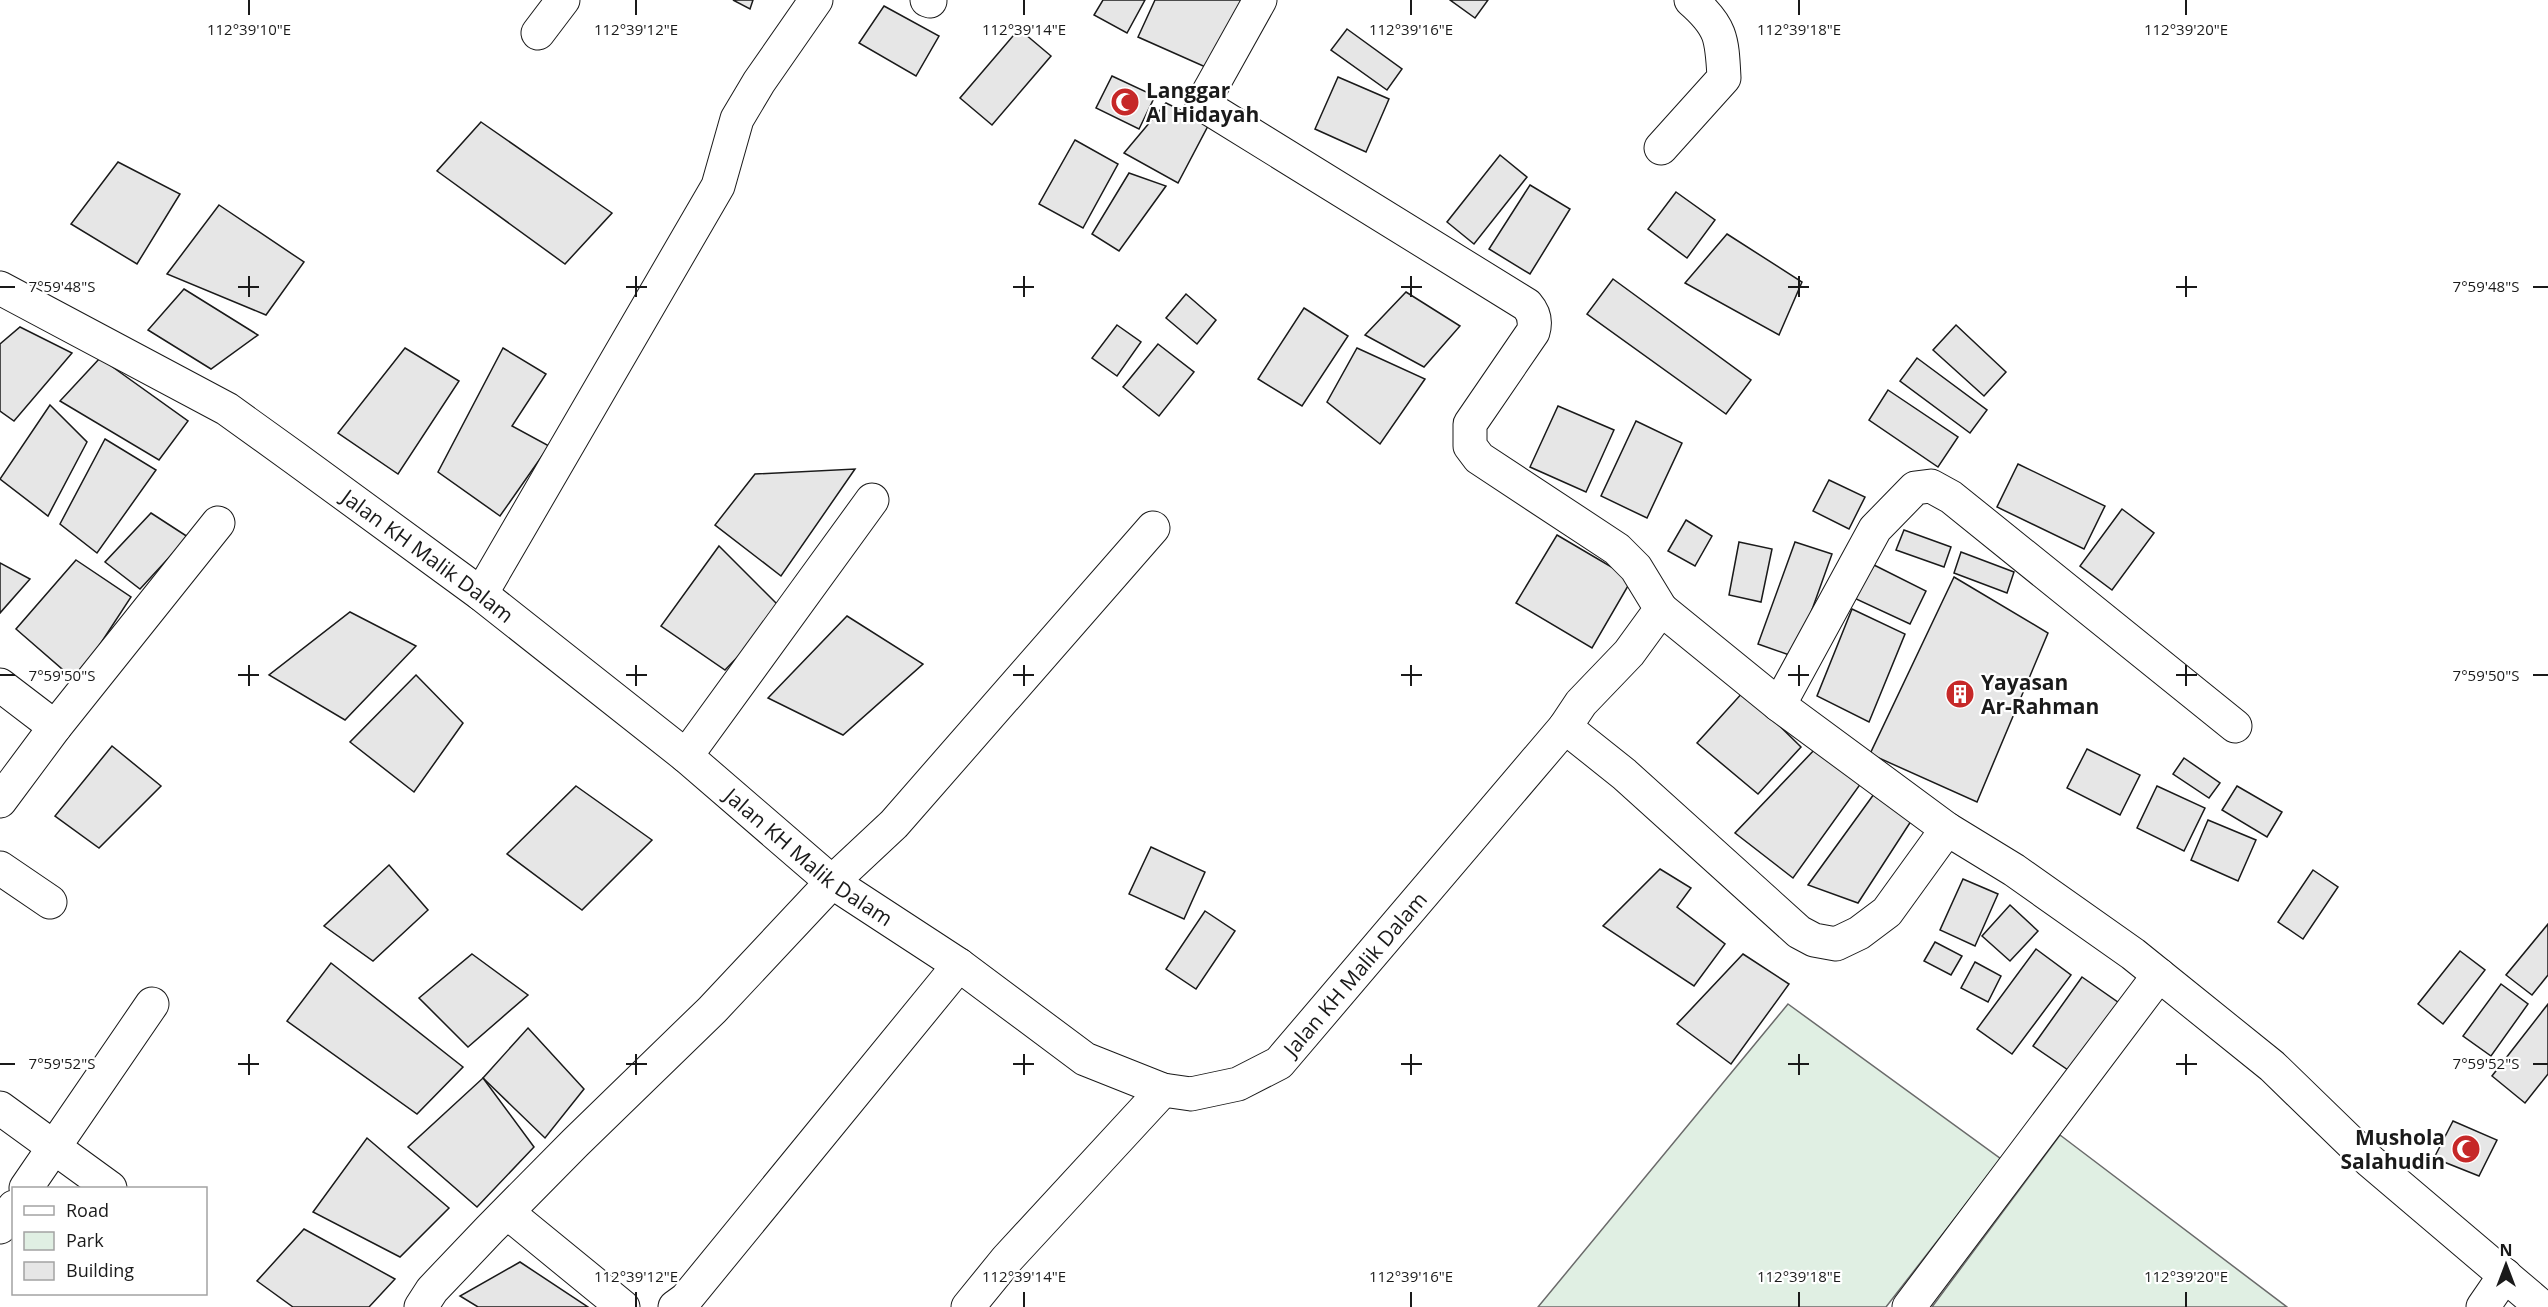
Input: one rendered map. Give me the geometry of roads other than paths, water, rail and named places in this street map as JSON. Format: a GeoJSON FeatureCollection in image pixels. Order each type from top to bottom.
{"type":"FeatureCollection","features":[{"type":"Feature","properties":{"kind":"street"},"geometry":{"type":"LineString","coordinates":[[538,33],[563,0]]}},
{"type":"Feature","properties":{"kind":"street"},"geometry":{"type":"LineString","coordinates":[[481,594],[718,186],[737,119],[759,82],[816,0]]}},
{"type":"Feature","properties":{"kind":"street"},"geometry":{"type":"LineString","coordinates":[[1260,0],[1202,104],[1527,305],[1532,311],[1533,332],[1470,424],[1470,446],[1479,458],[1617,549],[1636,568],[1661,609],[1779,705],[1947,829],[2014,870],[2133,954],[2272,1066],[2370,1161],[2542,1307]]}},
{"type":"Feature","properties":{"kind":"street"},"geometry":{"type":"LineString","coordinates":[[1661,148],[1724,78],[1723,48],[1715,23],[1691,0]]}},
{"type":"Feature","properties":{"kind":"street","name":"Jalan KH Malik Dalam"},"geometry":{"type":"LineString","coordinates":[[0,288],[227,409],[481,594],[686,756],[832,882],[959,965],[1085,1059],[1163,1090],[1191,1094],[1238,1084],[1279,1063],[1565,727],[1581,703],[1629,653],[1661,609]]}},
{"type":"Feature","properties":{"kind":"street"},"geometry":{"type":"LineString","coordinates":[[1779,705],[1875,529],[1915,488],[1931,486],[1951,497],[2235,726]]}},
{"type":"Feature","properties":{"kind":"street"},"geometry":{"type":"LineString","coordinates":[[686,756],[872,500]]}},
{"type":"Feature","properties":{"kind":"street"},"geometry":{"type":"LineString","coordinates":[[0,801],[55,727],[218,523]]}},
{"type":"Feature","properties":{"kind":"street"},"geometry":{"type":"LineString","coordinates":[[421,1307],[432,1290],[576,1143],[712,1010],[832,882],[894,824],[1153,528]]}},
{"type":"Feature","properties":{"kind":"street"},"geometry":{"type":"LineString","coordinates":[[0,685],[55,727]]}},
{"type":"Feature","properties":{"kind":"street"},"geometry":{"type":"LineString","coordinates":[[1565,727],[1624,774],[1799,932],[1814,940],[1836,944],[1859,933],[1887,912],[1947,829]]}},
{"type":"Feature","properties":{"kind":"street"},"geometry":{"type":"LineString","coordinates":[[0,868],[50,902]]}},
{"type":"Feature","properties":{"kind":"street"},"geometry":{"type":"LineString","coordinates":[[675,1307],[686,1299],[959,965]]}},
{"type":"Feature","properties":{"kind":"street"},"geometry":{"type":"LineString","coordinates":[[1909,1307],[2159,975]]}},
{"type":"Feature","properties":{"kind":"street"},"geometry":{"type":"LineString","coordinates":[[27,1187],[152,1004]]}},
{"type":"Feature","properties":{"kind":"street"},"geometry":{"type":"LineString","coordinates":[[968,1307],[1007,1259],[1163,1090]]}},
{"type":"Feature","properties":{"kind":"street"},"geometry":{"type":"LineString","coordinates":[[0,1108],[109,1187]]}},
{"type":"Feature","properties":{"kind":"street"},"geometry":{"type":"LineString","coordinates":[[0,1227],[12,1210]]}},
{"type":"Feature","properties":{"kind":"street"},"geometry":{"type":"LineString","coordinates":[[508,1213],[623,1307]]}},
{"type":"Feature","properties":{"kind":"street"},"geometry":{"type":"LineString","coordinates":[[2483,1307],[2505,1275]]}},
{"type":"Feature","properties":{"kind":"place","name":"Langgar Al Hidayah"},"geometry":{"type":"Point","coordinates":[1125,102]}},
{"type":"Feature","properties":{"kind":"place","name":"Yayasan Ar-Rahman"},"geometry":{"type":"Point","coordinates":[1960,694]}},
{"type":"Feature","properties":{"kind":"place","name":"Mushola Salahudin"},"geometry":{"type":"Point","coordinates":[2466,1149]}}]}
